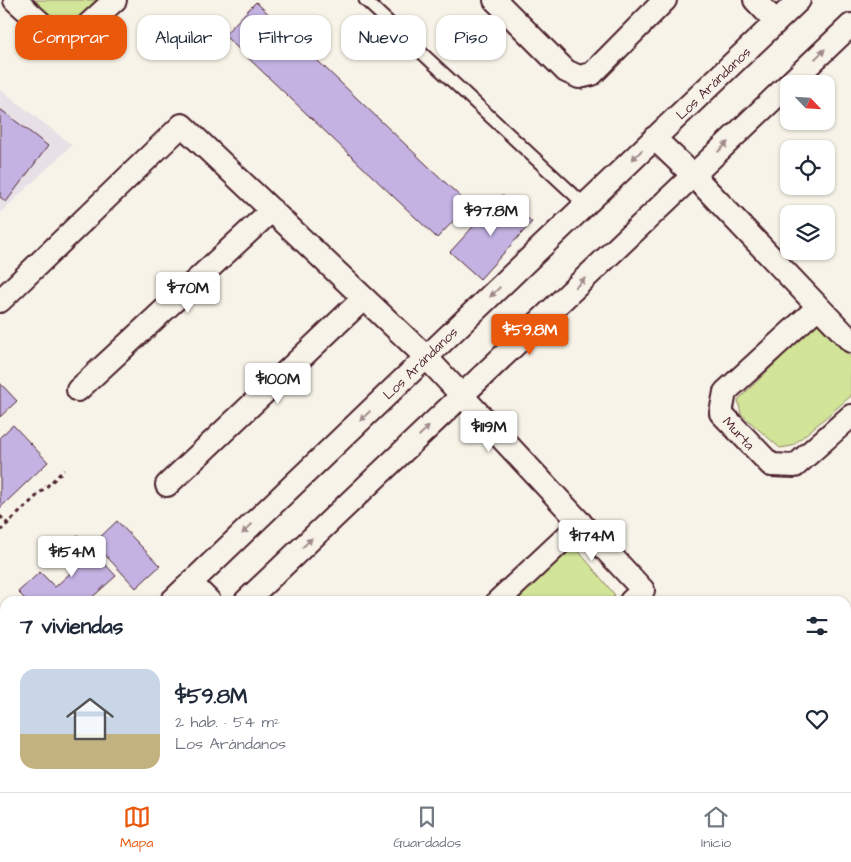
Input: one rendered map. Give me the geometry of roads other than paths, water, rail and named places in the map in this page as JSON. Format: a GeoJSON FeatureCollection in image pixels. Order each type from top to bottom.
{"type":"FeatureCollection","features":[{"type":"Feature","properties":{"kind":"street"},"geometry":{"type":"LineString","coordinates":[[15,0],[52,33],[78,34],[115,0]]}},
{"type":"Feature","properties":{"kind":"street"},"geometry":{"type":"LineString","coordinates":[[495,0],[566,71],[579,77],[592,74],[665,0]]}},
{"type":"Feature","properties":{"kind":"street"},"geometry":{"type":"LineString","coordinates":[[755,0],[776,22]]}},
{"type":"Feature","properties":{"kind":"street","name":"Los Arándanos"},"geometry":{"type":"LineString","coordinates":[[177,596],[798,0]]}},
{"type":"Feature","properties":{"kind":"street"},"geometry":{"type":"LineString","coordinates":[[798,75],[851,24]]}},
{"type":"Feature","properties":{"kind":"street"},"geometry":{"type":"LineString","coordinates":[[251,596],[780,93]]}},
{"type":"Feature","properties":{"kind":"street"},"geometry":{"type":"LineString","coordinates":[[0,301],[182,124],[426,358],[643,590],[636,596]]}},
{"type":"Feature","properties":{"kind":"street"},"geometry":{"type":"LineString","coordinates":[[654,138],[693,175],[851,341]]}},
{"type":"Feature","properties":{"kind":"street"},"geometry":{"type":"LineString","coordinates":[[78,390],[272,210]]}},
{"type":"Feature","properties":{"kind":"street"},"geometry":{"type":"LineString","coordinates":[[167,485],[364,298]]}},
{"type":"Feature","properties":{"kind":"street","name":"Murta"},"geometry":{"type":"LineString","coordinates":[[818,307],[725,392],[721,413],[771,465],[795,466],[851,416]]}},
{"type":"Feature","properties":{"kind":"street"},"geometry":{"type":"LineString","coordinates":[[503,596],[581,523]]}},
{"type":"Feature","properties":{"kind":"street"},"geometry":{"type":"LineString","coordinates":[[191,583],[204,596]]}},
{"type":"Feature","properties":{"kind":"lane"},"geometry":{"type":"LineString","coordinates":[[365,0],[585,205]]}}]}
